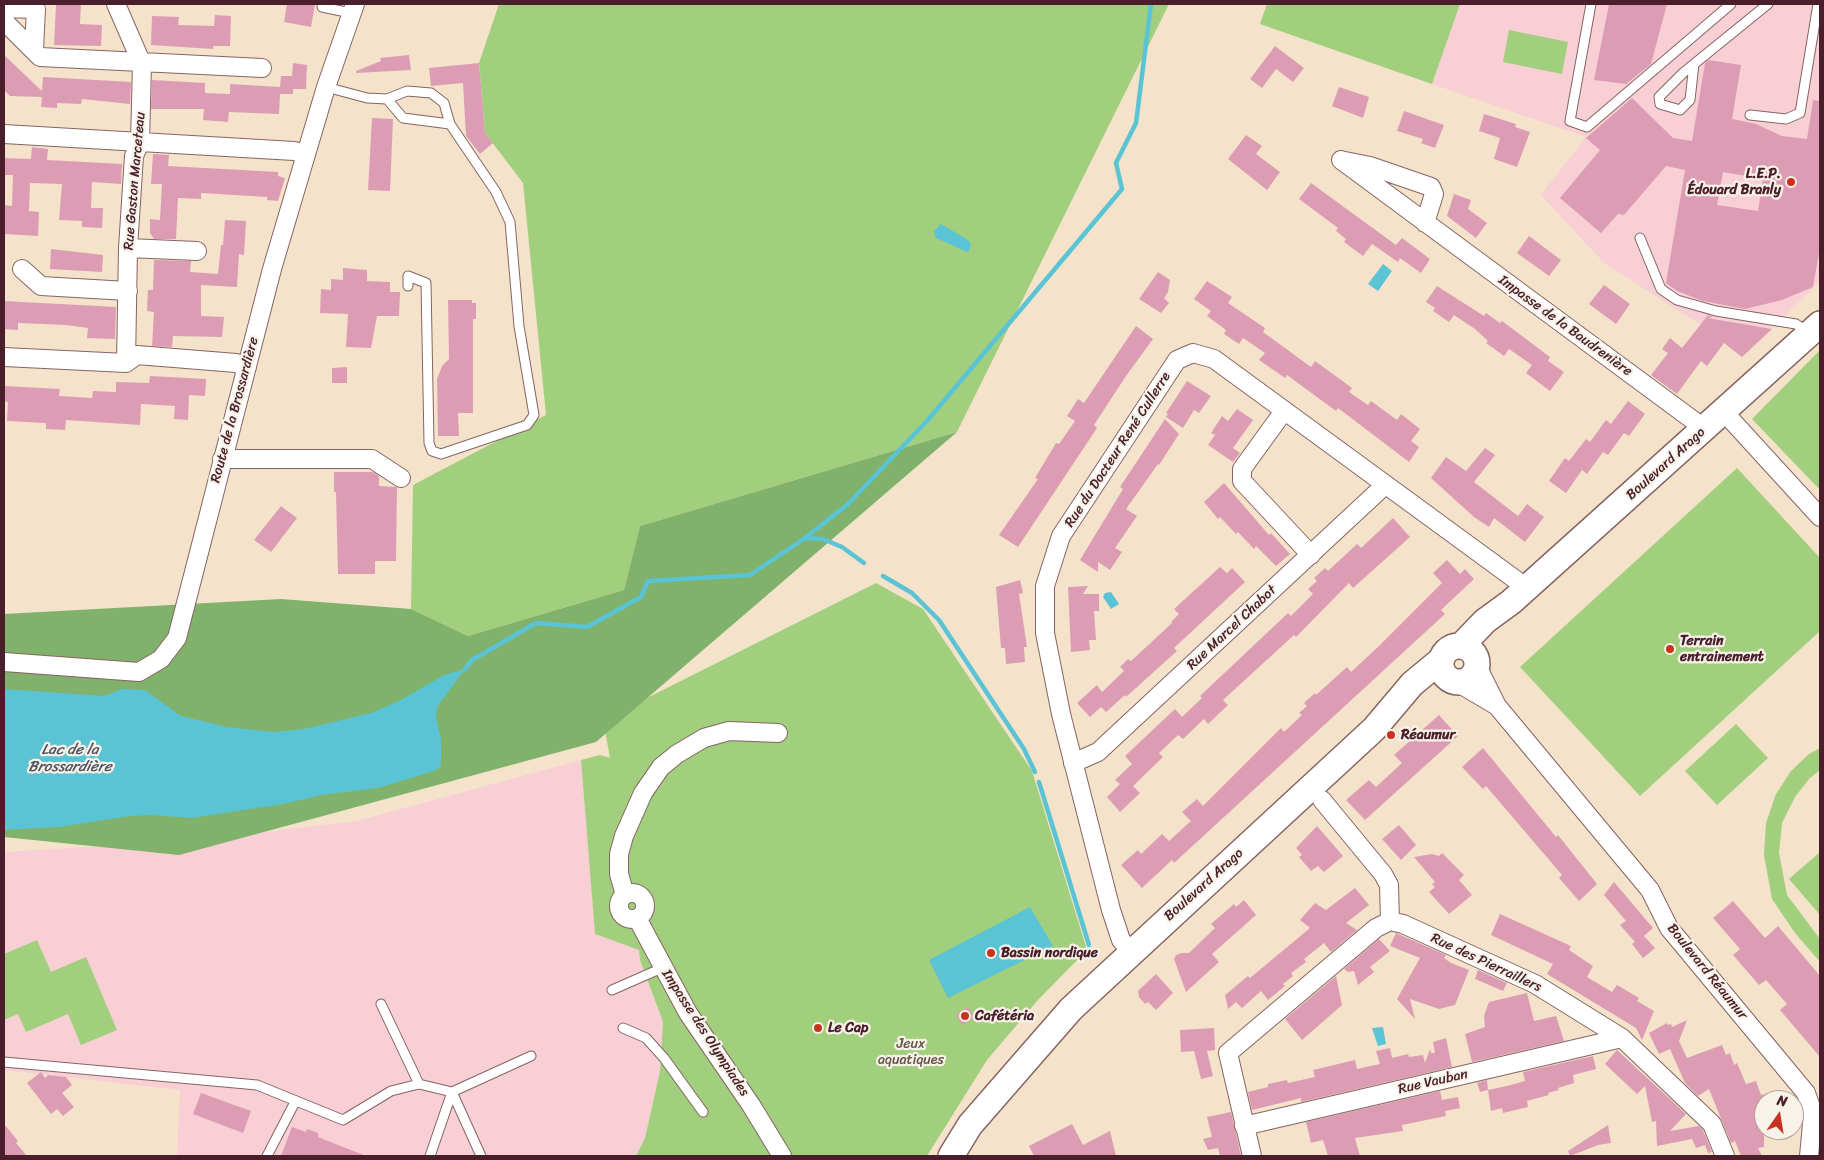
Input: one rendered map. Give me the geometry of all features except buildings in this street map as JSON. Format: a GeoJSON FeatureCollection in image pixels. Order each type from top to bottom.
{"type":"FeatureCollection","features":[{"type":"Feature","properties":{"kind":"main road","name":"Boulevard Arago"},"geometry":{"type":"LineString","coordinates":[[951,1156],[970,1125],[1071,1009],[1131,951],[1319,780],[1392,710],[1412,684],[1461,666],[1485,621],[1519,595],[1815,329]]}},
{"type":"Feature","properties":{"kind":"main road","name":"Boulevard Arago"},"geometry":{"type":"LineString","coordinates":[[966,1156],[1022,1065]]}},
{"type":"Feature","properties":{"kind":"street","name":"Rue Gaston Marceteau"},"geometry":{"type":"LineString","coordinates":[[116,4],[142,64],[140,142],[134,156],[128,248],[126,363]]}},
{"type":"Feature","properties":{"kind":"street"},"geometry":{"type":"LineString","coordinates":[[4,8],[36,9],[34,50]]}},
{"type":"Feature","properties":{"kind":"street","name":"Route de la Brossardière"},"geometry":{"type":"LineString","coordinates":[[4,662],[139,672],[161,659],[177,638],[222,459],[306,154],[353,8]]}},
{"type":"Feature","properties":{"kind":"street"},"geometry":{"type":"LineString","coordinates":[[4,21],[40,57],[142,64],[262,68]]}},
{"type":"Feature","properties":{"kind":"street"},"geometry":{"type":"LineString","coordinates":[[4,134],[294,151],[306,154]]}},
{"type":"Feature","properties":{"kind":"street","name":"Impasse de la Baudrenière"},"geometry":{"type":"LineString","coordinates":[[1424,223],[1434,194],[1431,187],[1370,166],[1341,160],[1424,223],[1705,429]]}},
{"type":"Feature","properties":{"kind":"street"},"geometry":{"type":"LineString","coordinates":[[128,248],[197,251]]}},
{"type":"Feature","properties":{"kind":"street"},"geometry":{"type":"LineString","coordinates":[[22,269],[41,286],[128,291]]}},
{"type":"Feature","properties":{"kind":"street","name":"Rue du Docteur René Cullerre"},"geometry":{"type":"LineString","coordinates":[[1131,951],[1121,940],[1111,910],[1061,714],[1045,633],[1045,586],[1061,536],[1176,360],[1193,354],[1214,359],[1385,485],[1519,595]]}},
{"type":"Feature","properties":{"kind":"street"},"geometry":{"type":"LineString","coordinates":[[4,357],[126,363],[137,355],[236,363],[247,367]]}},
{"type":"Feature","properties":{"kind":"street"},"geometry":{"type":"LineString","coordinates":[[1284,411],[1242,469],[1242,481],[1311,555]]}},
{"type":"Feature","properties":{"kind":"street"},"geometry":{"type":"LineString","coordinates":[[1724,412],[1820,517]]}},
{"type":"Feature","properties":{"kind":"street"},"geometry":{"type":"LineString","coordinates":[[222,459],[372,459],[401,478]]}},
{"type":"Feature","properties":{"kind":"street","name":"Rue Marcel Chabot"},"geometry":{"type":"LineString","coordinates":[[1074,763],[1098,752],[1385,485]]}},
{"type":"Feature","properties":{"kind":"street","name":"Boulevard Réaumur"},"geometry":{"type":"LineString","coordinates":[[1461,666],[1497,706]]}},
{"type":"Feature","properties":{"kind":"street","name":"Boulevard Réaumur"},"geometry":{"type":"LineString","coordinates":[[1461,666],[1497,706],[1650,890],[1669,928],[1806,1093],[1813,1113],[1809,1156]]}},
{"type":"Feature","properties":{"kind":"street","name":"Impasse des Olympiades"},"geometry":{"type":"LineString","coordinates":[[777,1153],[751,1105],[688,1013],[662,968],[637,918],[644,909],[643,901],[633,893],[625,895],[620,874],[619,854],[639,799],[661,767],[676,754],[704,738],[729,731],[778,733]]}},
{"type":"Feature","properties":{"kind":"street"},"geometry":{"type":"LineString","coordinates":[[1252,1156],[1228,1053],[1376,928],[1390,922],[1389,885],[1384,874],[1322,800]]}},
{"type":"Feature","properties":{"kind":"street","name":"Rue des Pierraillers"},"geometry":{"type":"LineString","coordinates":[[1390,922],[1403,924],[1535,984],[1622,1038],[1712,1124],[1724,1156]]}},
{"type":"Feature","properties":{"kind":"street","name":"Rue Vauban"},"geometry":{"type":"LineString","coordinates":[[1244,1126],[1622,1038]]}},
{"type":"Feature","properties":{"kind":"lane"},"geometry":{"type":"LineString","coordinates":[[1591,4],[1570,121],[1587,127],[1731,4]]}},
{"type":"Feature","properties":{"kind":"lane"},"geometry":{"type":"LineString","coordinates":[[1694,64],[1690,100],[1680,110],[1660,104],[1659,97],[1694,64],[1768,4]]}},
{"type":"Feature","properties":{"kind":"lane"},"geometry":{"type":"LineString","coordinates":[[1750,114],[1786,119],[1800,113],[1818,4]]}},
{"type":"Feature","properties":{"kind":"lane"},"geometry":{"type":"LineString","coordinates":[[322,6],[353,8]]}},
{"type":"Feature","properties":{"kind":"lane"},"geometry":{"type":"LineString","coordinates":[[326,87],[367,98],[387,99],[407,91],[431,93],[444,103],[450,124],[496,192],[510,222],[519,326],[534,415],[527,425],[441,454],[432,452],[429,443],[426,283],[408,276],[408,286]]}},
{"type":"Feature","properties":{"kind":"lane"},"geometry":{"type":"LineString","coordinates":[[387,99],[403,118],[450,124]]}},
{"type":"Feature","properties":{"kind":"lane"},"geometry":{"type":"LineString","coordinates":[[1640,238],[1661,289],[1677,300],[1716,311],[1796,324],[1815,329]]}},
{"type":"Feature","properties":{"kind":"lane"},"geometry":{"type":"LineString","coordinates":[[612,990],[662,968]]}},
{"type":"Feature","properties":{"kind":"lane"},"geometry":{"type":"LineString","coordinates":[[381,1004],[419,1084]]}},
{"type":"Feature","properties":{"kind":"lane"},"geometry":{"type":"LineString","coordinates":[[623,1028],[646,1038],[664,1058],[703,1112]]}},
{"type":"Feature","properties":{"kind":"lane"},"geometry":{"type":"LineString","coordinates":[[4,1062],[257,1085],[343,1120],[390,1091],[419,1084],[452,1092],[531,1056]]}},
{"type":"Feature","properties":{"kind":"lane"},"geometry":{"type":"LineString","coordinates":[[430,1156],[452,1092]]}},
{"type":"Feature","properties":{"kind":"lane"},"geometry":{"type":"LineString","coordinates":[[452,1092],[481,1156]]}},
{"type":"Feature","properties":{"kind":"lane"},"geometry":{"type":"LineString","coordinates":[[268,1156],[296,1102]]}},
{"type":"Feature","properties":{"kind":"shaded area"},"geometry":{"type":"Polygon","coordinates":[[[1460,4],[1820,4],[1820,282],[1742,357],[1701,325],[1604,263],[1541,195],[1586,137],[1432,84],[1460,4]]]}},
{"type":"Feature","properties":{"kind":"shaded area"},"geometry":{"type":"Polygon","coordinates":[[[581,760],[595,934],[639,950],[640,960],[663,1022],[660,1071],[645,1138],[636,1156],[177,1156],[180,1090],[4,1070],[4,852],[176,842],[357,821],[581,760]]]}},
{"type":"Feature","properties":{"kind":"green space"},"geometry":{"type":"Polygon","coordinates":[[[499,4],[1169,4],[957,432],[640,526],[624,590],[468,636],[411,609],[413,485],[546,415],[523,183],[485,133],[479,63],[499,4]]]}},
{"type":"Feature","properties":{"kind":"green space"},"geometry":{"type":"Polygon","coordinates":[[[1267,4],[1460,4],[1432,84],[1260,24],[1267,4]]]}},
{"type":"Feature","properties":{"kind":"green space"},"geometry":{"type":"Polygon","coordinates":[[[1509,30],[1568,42],[1562,74],[1503,62],[1509,30]]]}},
{"type":"Feature","properties":{"kind":"green space"},"geometry":{"type":"Polygon","coordinates":[[[1820,350],[1820,490],[1752,419],[1820,350]]]}},
{"type":"Feature","properties":{"kind":"green space"},"geometry":{"type":"Polygon","coordinates":[[[957,432],[596,742],[179,855],[4,837],[4,614],[281,599],[411,609],[468,636],[624,590],[640,526],[957,432]]]}},
{"type":"Feature","properties":{"kind":"green space","name":"Terrain entrainement"},"geometry":{"type":"Polygon","coordinates":[[[1737,468],[1820,558],[1820,631],[1640,796],[1520,667],[1737,468]]]}},
{"type":"Feature","properties":{"kind":"green space","name":"Jeux aquatiques"},"geometry":{"type":"Polygon","coordinates":[[[876,583],[923,609],[1032,771],[1087,950],[1038,1000],[987,1060],[927,1156],[636,1156],[645,1138],[660,1071],[663,1022],[640,960],[639,950],[595,934],[581,760],[600,755],[610,758],[603,720],[876,583]]]}},
{"type":"Feature","properties":{"kind":"green space"},"geometry":{"type":"Polygon","coordinates":[[[1736,724],[1768,758],[1717,805],[1685,771],[1736,724]]]}},
{"type":"Feature","properties":{"kind":"green space"},"geometry":{"type":"Polygon","coordinates":[[[1820,748],[1820,770],[1809,779],[1795,797],[1782,823],[1779,853],[1787,895],[1820,939],[1820,962],[1795,933],[1772,899],[1764,855],[1766,823],[1776,794],[1791,771],[1809,754],[1820,748]]]}},
{"type":"Feature","properties":{"kind":"green space"},"geometry":{"type":"Polygon","coordinates":[[[1820,852],[1820,915],[1789,879],[1820,852]]]}},
{"type":"Feature","properties":{"kind":"green space"},"geometry":{"type":"Polygon","coordinates":[[[37,940],[51,972],[86,957],[117,1030],[81,1045],[68,1014],[26,1032],[18,1014],[4,1020],[4,954],[37,940]]]}},
{"type":"Feature","properties":{"kind":"water"},"geometry":{"type":"Polygon","coordinates":[[[941,224],[968,240],[971,244],[969,251],[967,252],[936,238],[934,231],[941,224]]]}},
{"type":"Feature","properties":{"kind":"water"},"geometry":{"type":"Polygon","coordinates":[[[1383,264],[1392,271],[1378,291],[1368,284],[1383,264]]]}},
{"type":"Feature","properties":{"kind":"water"},"geometry":{"type":"Polygon","coordinates":[[[1111,592],[1119,604],[1111,609],[1103,597],[1105,593],[1111,592]]]}},
{"type":"Feature","properties":{"kind":"water","name":"Lac de la Brossardière"},"geometry":{"type":"Polygon","coordinates":[[[465,669],[437,707],[436,718],[441,739],[441,766],[434,771],[378,788],[322,795],[283,804],[192,818],[152,815],[130,816],[59,827],[4,830],[4,689],[104,696],[122,689],[145,690],[181,716],[227,727],[273,732],[304,729],[371,713],[401,700],[444,675],[465,669]]]}},
{"type":"Feature","properties":{"kind":"water","name":"Bassin nordique"},"geometry":{"type":"Polygon","coordinates":[[[1030,907],[1053,946],[948,998],[929,960],[1030,907]]]}},
{"type":"Feature","properties":{"kind":"water"},"geometry":{"type":"Polygon","coordinates":[[[1383,1027],[1386,1044],[1378,1046],[1372,1028],[1383,1027]]]}},
{"type":"Feature","properties":{"kind":"waterway"},"geometry":{"type":"LineString","coordinates":[[465,669],[472,660],[536,623],[587,627],[641,597],[648,581],[750,575],[805,538],[847,505],[927,421],[1122,189],[1116,163],[1136,123],[1151,4]]}},
{"type":"Feature","properties":{"kind":"waterway"},"geometry":{"type":"LineString","coordinates":[[805,538],[823,539],[842,547],[864,563]]}},
{"type":"Feature","properties":{"kind":"waterway"},"geometry":{"type":"LineString","coordinates":[[883,576],[912,593],[939,620],[1024,749],[1035,772]]}},
{"type":"Feature","properties":{"kind":"waterway"},"geometry":{"type":"LineString","coordinates":[[1039,782],[1089,945]]}},
{"type":"Feature","properties":{"kind":"place","name":"L.E.P. Édouard Branly"},"geometry":{"type":"Point","coordinates":[1791,182]}},
{"type":"Feature","properties":{"kind":"place","name":"Terrain entrainement"},"geometry":{"type":"Point","coordinates":[1670,649]}},
{"type":"Feature","properties":{"kind":"place","name":"Réaumur"},"geometry":{"type":"Point","coordinates":[1391,735]}},
{"type":"Feature","properties":{"kind":"place","name":"Bassin nordique"},"geometry":{"type":"Point","coordinates":[991,953]}},
{"type":"Feature","properties":{"kind":"place","name":"Cafétéria"},"geometry":{"type":"Point","coordinates":[965,1016]}},
{"type":"Feature","properties":{"kind":"place","name":"Le Cap"},"geometry":{"type":"Point","coordinates":[818,1028]}}]}
